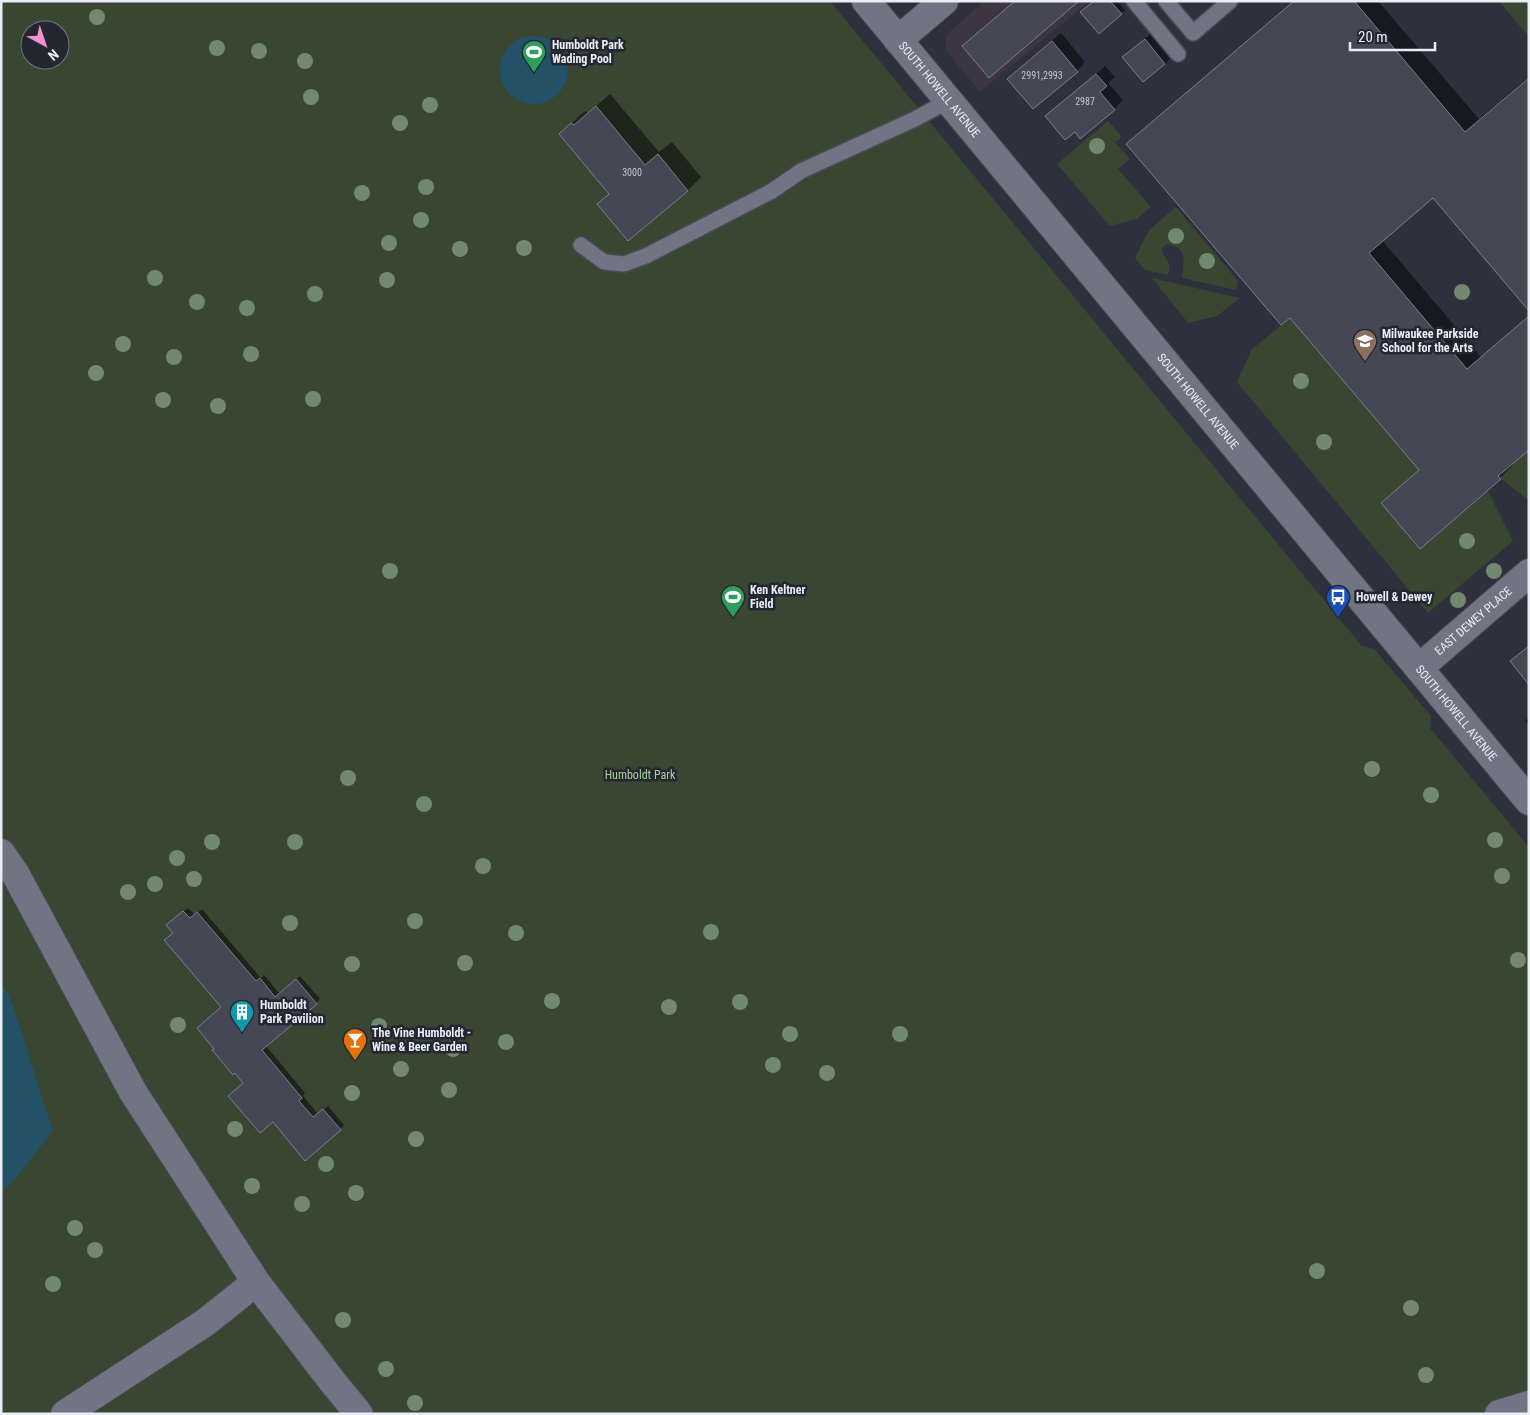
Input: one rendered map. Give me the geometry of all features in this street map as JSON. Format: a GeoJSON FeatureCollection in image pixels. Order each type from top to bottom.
{"type":"FeatureCollection","features":[{"type":"Feature","properties":{"kind":"street","name":"SOUTH HOWELL AVENUE"},"geometry":{"type":"LineString","coordinates":[[866,1],[1529,801]]}},
{"type":"Feature","properties":{"kind":"street"},"geometry":{"type":"LineString","coordinates":[[898,40],[944,1]]}},
{"type":"Feature","properties":{"kind":"street","name":"EAST DEWEY PLACE"},"geometry":{"type":"LineString","coordinates":[[1418,668],[1529,573]]}},
{"type":"Feature","properties":{"kind":"street"},"geometry":{"type":"LineString","coordinates":[[1,853],[16,875],[133,1092],[256,1282],[359,1414]]}},
{"type":"Feature","properties":{"kind":"street"},"geometry":{"type":"LineString","coordinates":[[65,1414],[206,1322],[256,1282]]}},
{"type":"Feature","properties":{"kind":"street"},"geometry":{"type":"LineString","coordinates":[[1499,1414],[1529,1405]]}},
{"type":"Feature","properties":{"kind":"lane"},"geometry":{"type":"LineString","coordinates":[[1134,1],[1178,54]]}},
{"type":"Feature","properties":{"kind":"lane"},"geometry":{"type":"LineString","coordinates":[[1166,1],[1193,33],[1230,1]]}},
{"type":"Feature","properties":{"kind":"lane"},"geometry":{"type":"LineString","coordinates":[[581,244],[604,262],[624,264],[646,256],[772,191],[801,171],[915,119],[948,101]]}},
{"type":"Feature","properties":{"kind":"shaded area"},"geometry":{"type":"Polygon","coordinates":[[[984,1],[1090,1],[980,92],[945,47],[949,32],[984,1]]]}},
{"type":"Feature","properties":{"kind":"green space","name":"Humboldt Park"},"geometry":{"type":"Polygon","coordinates":[[[1,1],[830,1],[1362,646],[1374,649],[1431,716],[1430,728],[1529,847],[1529,1414],[1,1414],[1,1]]]}},
{"type":"Feature","properties":{"kind":"green space"},"geometry":{"type":"Polygon","coordinates":[[[1499,1],[1529,1],[1529,37],[1499,1]]]}},
{"type":"Feature","properties":{"kind":"green space"},"geometry":{"type":"Polygon","coordinates":[[[1108,121],[1122,137],[1115,142],[1130,159],[1118,169],[1151,207],[1137,219],[1110,226],[1057,164],[1108,121]]]}},
{"type":"Feature","properties":{"kind":"green space"},"geometry":{"type":"Polygon","coordinates":[[[1176,207],[1238,281],[1236,290],[1182,278],[1184,261],[1182,252],[1174,246],[1167,244],[1162,248],[1162,253],[1168,261],[1168,275],[1145,270],[1135,258],[1149,230],[1176,207]]]}},
{"type":"Feature","properties":{"kind":"green space"},"geometry":{"type":"Polygon","coordinates":[[[1152,278],[1240,298],[1217,316],[1188,323],[1152,278]]]}},
{"type":"Feature","properties":{"kind":"green space"},"geometry":{"type":"Polygon","coordinates":[[[1290,318],[1419,470],[1381,503],[1420,548],[1488,491],[1513,541],[1428,613],[1237,382],[1252,349],[1290,318]]]}},
{"type":"Feature","properties":{"kind":"green space"},"geometry":{"type":"Polygon","coordinates":[[[1529,450],[1529,501],[1498,476],[1529,450]]]}},
{"type":"Feature","properties":{"kind":"water","name":"Humboldt Park Wading Pool"},"geometry":{"type":"Polygon","coordinates":[[[534,36],[547,39],[558,46],[565,57],[568,70],[565,83],[558,94],[547,101],[534,104],[521,101],[510,94],[503,83],[500,70],[503,57],[510,46],[521,39],[534,36]]]}},
{"type":"Feature","properties":{"kind":"water"},"geometry":{"type":"Polygon","coordinates":[[[1,986],[7,991],[14,1009],[53,1131],[17,1177],[1,1192],[1,986]]]}},
{"type":"Feature","properties":{"kind":"building"},"geometry":{"type":"Polygon","coordinates":[[[1015,1],[1079,1],[989,78],[962,46],[1015,1]]]}},
{"type":"Feature","properties":{"kind":"building"},"geometry":{"type":"Polygon","coordinates":[[[1094,1],[1110,1],[1122,14],[1099,34],[1080,12],[1094,1]]]}},
{"type":"Feature","properties":{"kind":"building"},"geometry":{"type":"Polygon","coordinates":[[[1294,1],[1354,1],[1465,132],[1529,78],[1529,311],[1433,198],[1369,253],[1467,369],[1529,316],[1529,450],[1498,476],[1501,479],[1420,549],[1381,503],[1419,470],[1290,318],[1281,325],[1126,144],[1294,1]]]}},
{"type":"Feature","properties":{"kind":"building"},"geometry":{"type":"Polygon","coordinates":[[[1145,39],[1165,64],[1143,82],[1122,57],[1145,39]]]}},
{"type":"Feature","properties":{"kind":"building"},"geometry":{"type":"Polygon","coordinates":[[[1052,41],[1078,72],[1033,109],[1007,79],[1052,41]]]}},
{"type":"Feature","properties":{"kind":"building"},"geometry":{"type":"Polygon","coordinates":[[[1096,74],[1107,86],[1100,92],[1115,110],[1080,139],[1075,132],[1065,140],[1045,116],[1096,74]]]}},
{"type":"Feature","properties":{"kind":"building"},"geometry":{"type":"Polygon","coordinates":[[[596,106],[645,165],[658,154],[688,191],[628,241],[597,204],[609,194],[559,134],[571,123],[574,125],[596,106]]]}},
{"type":"Feature","properties":{"kind":"building"},"geometry":{"type":"Polygon","coordinates":[[[1529,646],[1529,685],[1510,661],[1529,646]]]}},
{"type":"Feature","properties":{"kind":"building","name":"Humboldt Park Pavilion"},"geometry":{"type":"Polygon","coordinates":[[[183,911],[190,918],[197,912],[256,981],[260,978],[275,997],[296,979],[317,1004],[262,1050],[302,1098],[299,1101],[313,1117],[323,1109],[341,1130],[305,1161],[273,1122],[260,1133],[228,1096],[243,1083],[235,1073],[233,1075],[212,1050],[214,1049],[197,1028],[221,1007],[164,940],[173,933],[166,925],[183,911]]]}},
{"type":"Feature","properties":{"kind":"place","name":"Humboldt Park Wading Pool"},"geometry":{"type":"Point","coordinates":[534,73]}},
{"type":"Feature","properties":{"kind":"place","name":"Milwaukee Parkside School for the Arts"},"geometry":{"type":"Point","coordinates":[1365,362]}},
{"type":"Feature","properties":{"kind":"place","name":"Ken Keltner Field"},"geometry":{"type":"Point","coordinates":[733,618]}},
{"type":"Feature","properties":{"kind":"place","name":"Howell & Dewey"},"geometry":{"type":"Point","coordinates":[1338,618]}},
{"type":"Feature","properties":{"kind":"place","name":"Humboldt Park Pavilion"},"geometry":{"type":"Point","coordinates":[242,1033]}},
{"type":"Feature","properties":{"kind":"place","name":"The Vine Humboldt - Wine & Beer Garden"},"geometry":{"type":"Point","coordinates":[355,1061]}}]}
